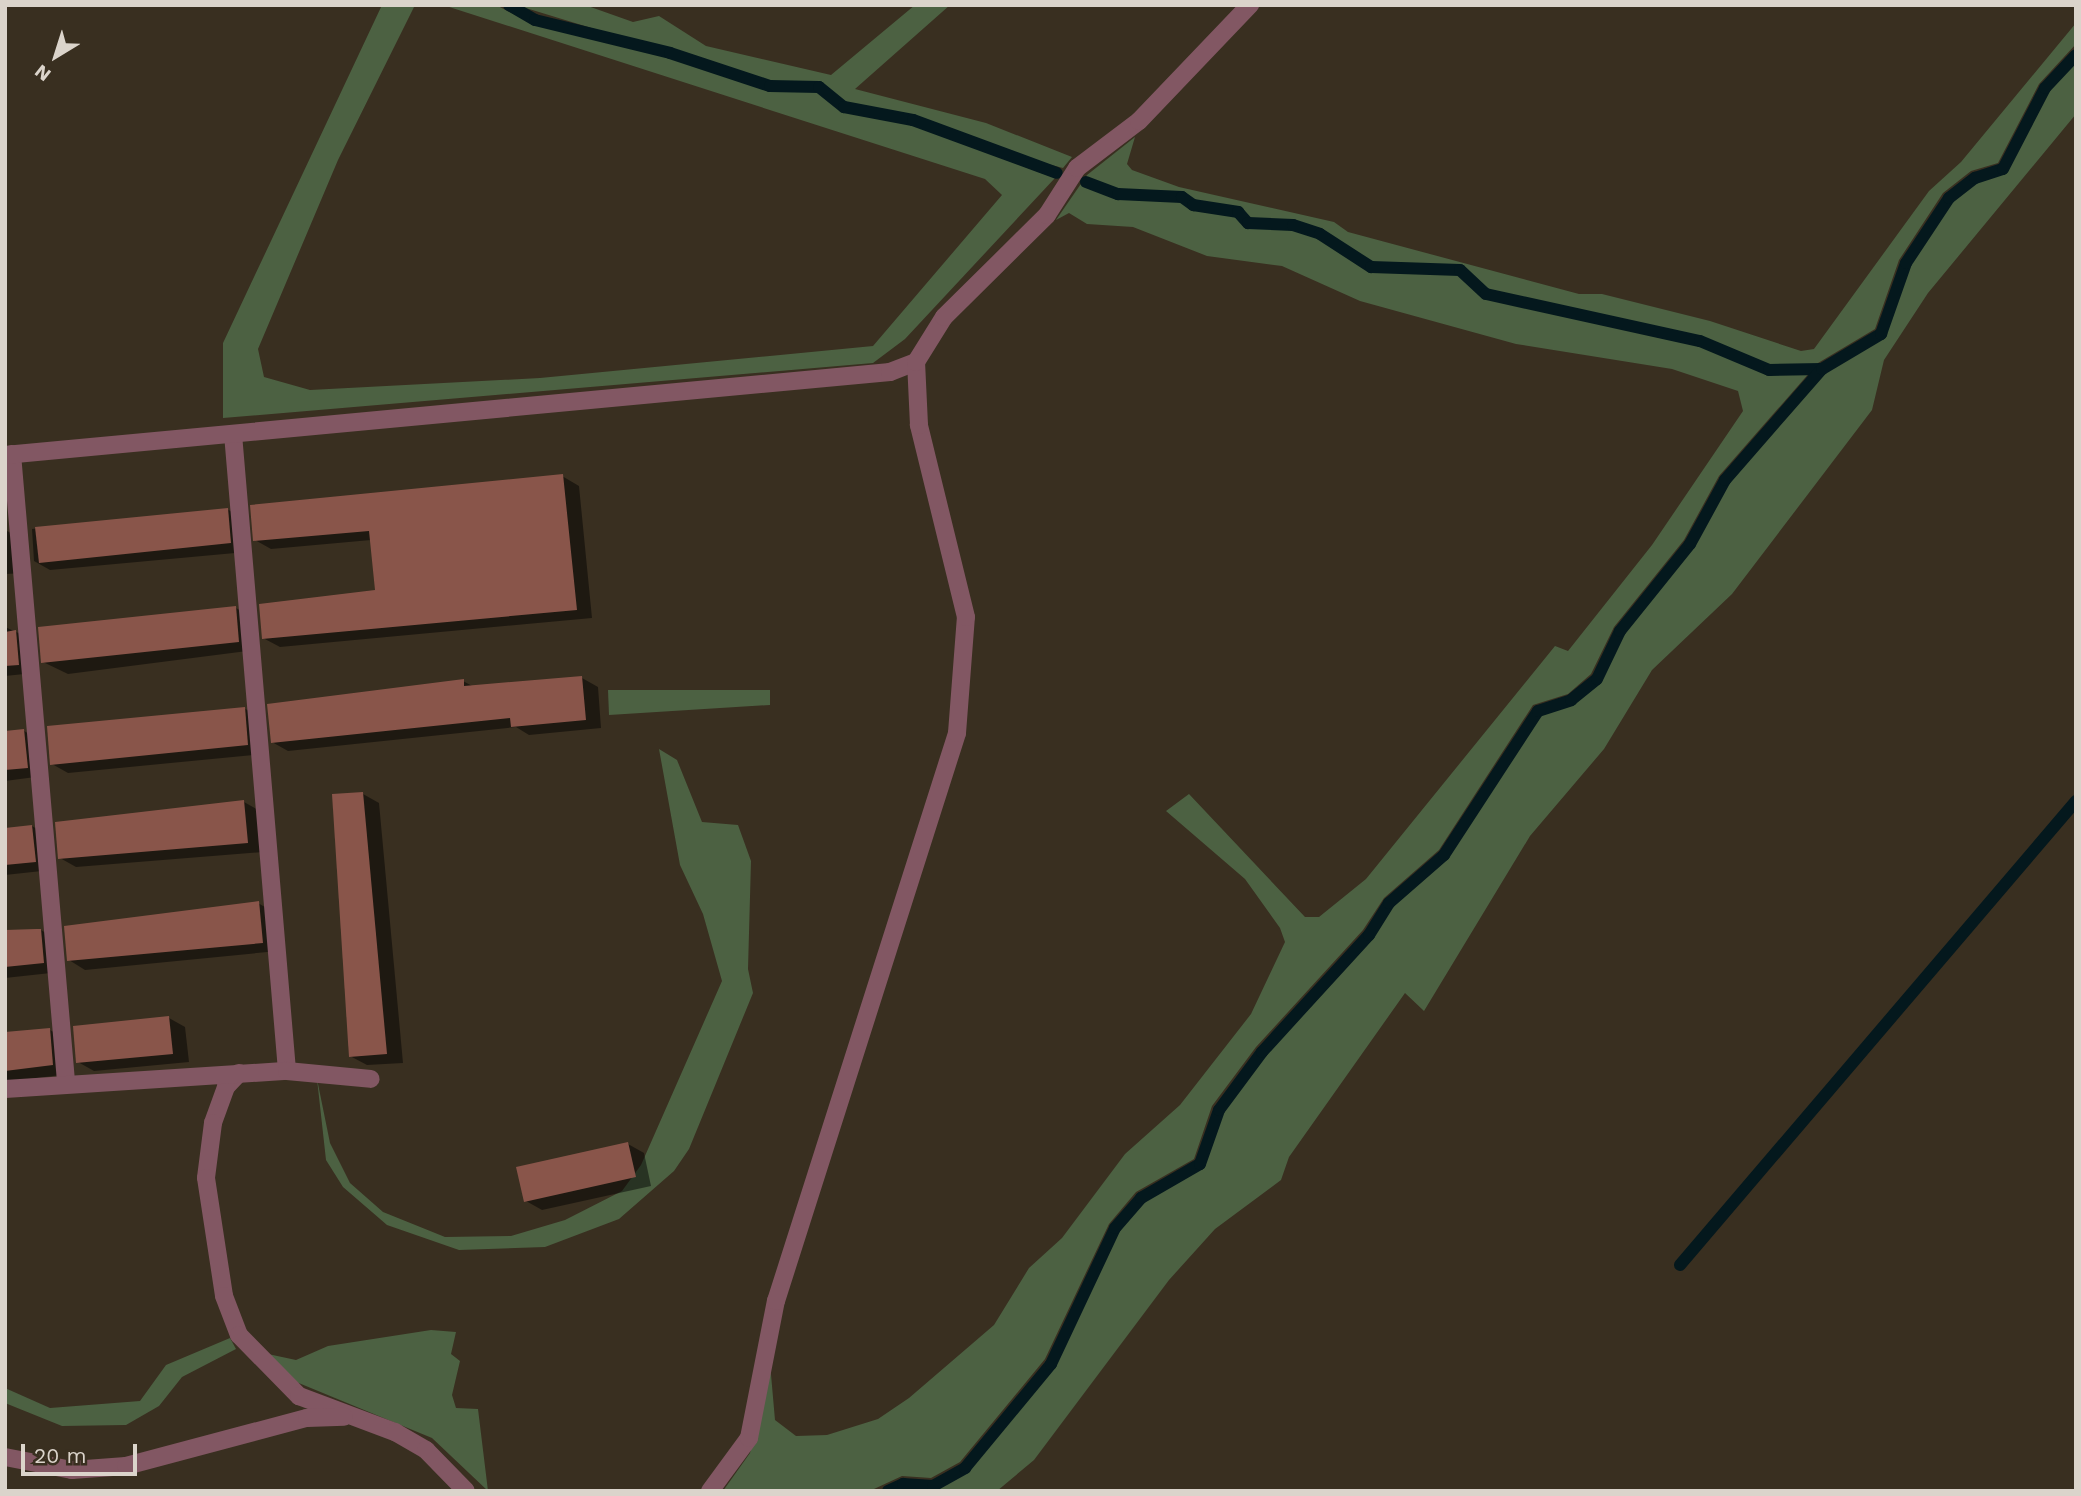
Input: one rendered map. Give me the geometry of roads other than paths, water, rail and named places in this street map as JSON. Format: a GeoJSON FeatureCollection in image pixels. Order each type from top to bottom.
{"type":"FeatureCollection","features":[{"type":"Feature","properties":{"kind":"street"},"geometry":{"type":"LineString","coordinates":[[710,1491],[730,1472],[749,1438],[776,1301],[957,733],[966,617],[919,425],[916,362],[944,317],[1046,215],[1077,168],[1139,121],[1250,5]]}},
{"type":"Feature","properties":{"kind":"street"},"geometry":{"type":"LineString","coordinates":[[66,1081],[9,454],[233,434],[290,423],[890,372],[916,362]]}},
{"type":"Feature","properties":{"kind":"street"},"geometry":{"type":"LineString","coordinates":[[233,434],[287,1071]]}},
{"type":"Feature","properties":{"kind":"street"},"geometry":{"type":"LineString","coordinates":[[5,1089],[66,1081],[287,1071],[371,1079]]}},
{"type":"Feature","properties":{"kind":"street"},"geometry":{"type":"LineString","coordinates":[[239,1073],[226,1087],[213,1123],[206,1178],[224,1296],[239,1335],[263,1366],[299,1396],[426,1450],[466,1491]]}},
{"type":"Feature","properties":{"kind":"street"},"geometry":{"type":"LineString","coordinates":[[5,1457],[72,1470],[126,1466],[307,1418],[351,1416]]}},
{"type":"Feature","properties":{"kind":"waterway"},"geometry":{"type":"LineString","coordinates":[[509,5],[535,20],[670,53],[770,86],[819,87],[844,107],[913,120],[1057,173]]}},
{"type":"Feature","properties":{"kind":"waterway"},"geometry":{"type":"LineString","coordinates":[[888,1491],[903,1484],[933,1486],[965,1468],[1051,1364],[1115,1228],[1141,1198],[1200,1164],[1219,1110],[1262,1052],[1369,935],[1389,903],[1444,855],[1538,711],[1571,700],[1597,679],[1620,631],[1690,544],[1725,480],[1822,369],[1881,334],[1906,263],[1949,198],[1975,178],[2003,169],[2045,88],[2076,55]]}},
{"type":"Feature","properties":{"kind":"waterway"},"geometry":{"type":"LineString","coordinates":[[1086,182],[1118,194],[1182,197],[1193,205],[1238,212],[1248,223],[1293,225],[1320,234],[1371,267],[1460,270],[1486,294],[1700,341],[1769,370],[1822,369]]}},
{"type":"Feature","properties":{"kind":"waterway"},"geometry":{"type":"LineString","coordinates":[[1680,1265],[2076,801]]}}]}
